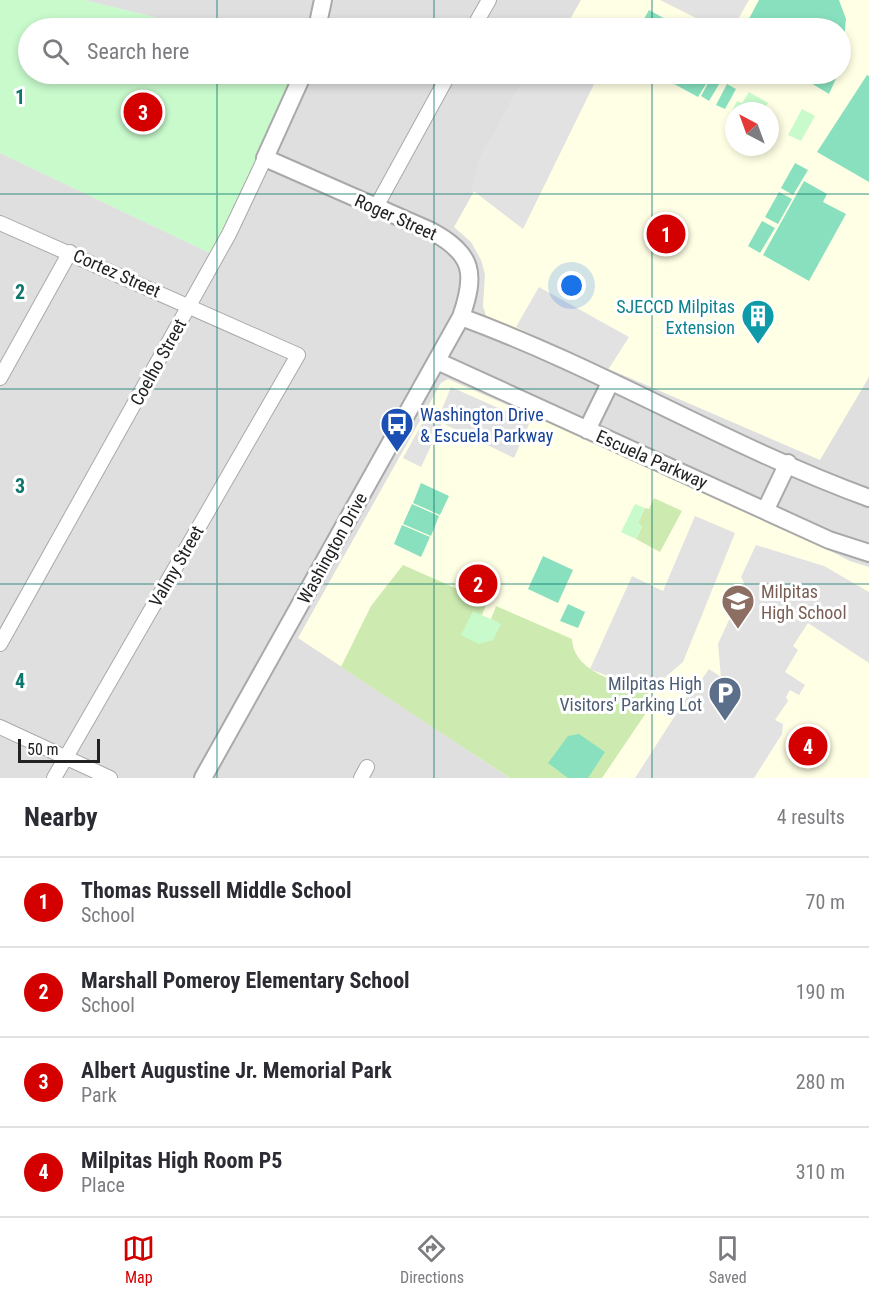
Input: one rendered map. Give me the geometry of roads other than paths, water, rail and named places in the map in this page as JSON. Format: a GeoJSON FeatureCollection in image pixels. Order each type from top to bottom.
{"type":"FeatureCollection","features":[{"type":"Feature","properties":{"kind":"street"},"geometry":{"type":"LineString","coordinates":[[319,18],[323,0]]}},
{"type":"Feature","properties":{"kind":"street"},"geometry":{"type":"LineString","coordinates":[[479,18],[489,0]]}},
{"type":"Feature","properties":{"kind":"street","name":"Coelho Street"},"geometry":{"type":"LineString","coordinates":[[0,644],[229,234],[298,84]]}},
{"type":"Feature","properties":{"kind":"street"},"geometry":{"type":"LineString","coordinates":[[376,207],[444,84]]}},
{"type":"Feature","properties":{"kind":"street","name":"Roger Street"},"geometry":{"type":"LineString","coordinates":[[265,158],[436,234],[460,251],[468,265],[471,280],[461,317]]}},
{"type":"Feature","properties":{"kind":"street","name":"Cortez Street"},"geometry":{"type":"LineString","coordinates":[[0,223],[190,305],[298,355]]}},
{"type":"Feature","properties":{"kind":"street"},"geometry":{"type":"LineString","coordinates":[[0,378],[70,252]]}},
{"type":"Feature","properties":{"kind":"street"},"geometry":{"type":"LineString","coordinates":[[461,317],[523,340],[610,383],[869,498]]}},
{"type":"Feature","properties":{"kind":"street","name":"Washington Drive"},"geometry":{"type":"LineString","coordinates":[[203,778],[461,317]]}},
{"type":"Feature","properties":{"kind":"street","name":"Valmy Street"},"geometry":{"type":"LineString","coordinates":[[54,778],[298,355]]}},
{"type":"Feature","properties":{"kind":"street","name":"Escuela Parkway"},"geometry":{"type":"LineString","coordinates":[[437,361],[766,509],[829,540],[869,553]]}},
{"type":"Feature","properties":{"kind":"street"},"geometry":{"type":"LineString","coordinates":[[587,430],[610,383]]}},
{"type":"Feature","properties":{"kind":"street"},"geometry":{"type":"LineString","coordinates":[[766,509],[788,463]]}},
{"type":"Feature","properties":{"kind":"street"},"geometry":{"type":"LineString","coordinates":[[0,727],[110,778]]}},
{"type":"Feature","properties":{"kind":"place","name":"Albert Augustine Jr. Memorial Park"},"geometry":{"type":"Point","coordinates":[143,112]}},
{"type":"Feature","properties":{"kind":"place","name":"Thomas Russell Middle School"},"geometry":{"type":"Point","coordinates":[666,234]}},
{"type":"Feature","properties":{"kind":"place","name":"SJECCD Milpitas Extension"},"geometry":{"type":"Point","coordinates":[758,345]}},
{"type":"Feature","properties":{"kind":"place","name":"Washington Drive & Escuela Parkway"},"geometry":{"type":"Point","coordinates":[397,453]}},
{"type":"Feature","properties":{"kind":"place","name":"Marshall Pomeroy Elementary School"},"geometry":{"type":"Point","coordinates":[478,584]}},
{"type":"Feature","properties":{"kind":"place","name":"Milpitas High School"},"geometry":{"type":"Point","coordinates":[738,630]}},
{"type":"Feature","properties":{"kind":"place","name":"Milpitas High Visitors' Parking Lot"},"geometry":{"type":"Point","coordinates":[725,722]}},
{"type":"Feature","properties":{"kind":"place","name":"Milpitas High Room P5"},"geometry":{"type":"Point","coordinates":[808,746]}}]}
